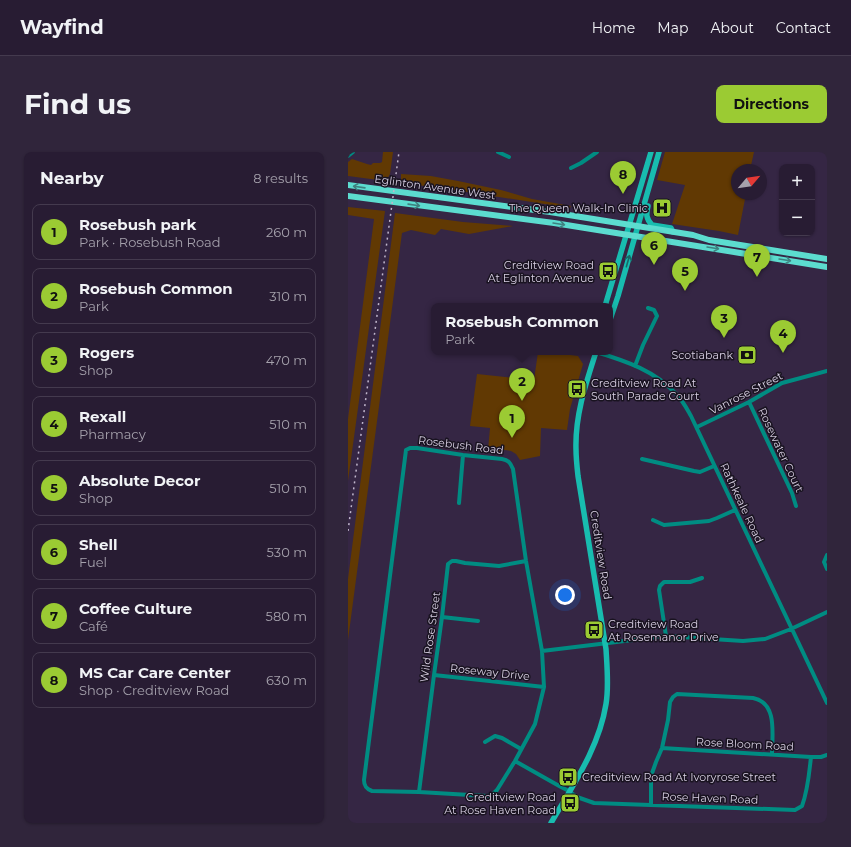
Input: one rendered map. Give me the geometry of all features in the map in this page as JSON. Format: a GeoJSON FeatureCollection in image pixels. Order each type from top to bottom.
{"type":"FeatureCollection","features":[{"type":"Feature","properties":{"kind":"main road"},"geometry":{"type":"LineString","coordinates":[[606,303],[651,152]]}},
{"type":"Feature","properties":{"kind":"main road"},"geometry":{"type":"LineString","coordinates":[[613,311],[659,152]]}},
{"type":"Feature","properties":{"kind":"main road"},"geometry":{"type":"LineString","coordinates":[[650,184],[652,192],[646,211],[647,218],[652,225],[671,228],[673,232]]}},
{"type":"Feature","properties":{"kind":"main road","name":"Eglinton Avenue West"},"geometry":{"type":"LineString","coordinates":[[348,185],[550,212],[693,235],[709,240],[827,259]]}},
{"type":"Feature","properties":{"kind":"main road","name":"Eglinton Avenue West"},"geometry":{"type":"LineString","coordinates":[[348,196],[538,221],[827,267]]}},
{"type":"Feature","properties":{"kind":"main road","name":"Creditview Road"},"geometry":{"type":"LineString","coordinates":[[551,823],[595,744],[602,726],[607,703],[608,672],[605,643],[578,476],[576,450],[576,434],[581,404],[595,355]]}},
{"type":"Feature","properties":{"kind":"street"},"geometry":{"type":"LineString","coordinates":[[348,156],[353,152]]}},
{"type":"Feature","properties":{"kind":"street"},"geometry":{"type":"LineString","coordinates":[[498,152],[509,157]]}},
{"type":"Feature","properties":{"kind":"street"},"geometry":{"type":"LineString","coordinates":[[571,168],[597,152]]}},
{"type":"Feature","properties":{"kind":"street"},"geometry":{"type":"LineString","coordinates":[[635,366],[657,316],[654,310],[648,308]]}},
{"type":"Feature","properties":{"kind":"street","name":"Rathkeale Road"},"geometry":{"type":"LineString","coordinates":[[604,355],[647,371],[658,378],[678,396],[691,416],[827,703]]}},
{"type":"Feature","properties":{"kind":"street","name":"Vanrose Street"},"geometry":{"type":"LineString","coordinates":[[696,427],[749,402],[782,383],[827,371]]}},
{"type":"Feature","properties":{"kind":"street","name":"Rosewater Court"},"geometry":{"type":"LineString","coordinates":[[749,402],[792,493],[796,506]]}},
{"type":"Feature","properties":{"kind":"street","name":"Rosebush Road"},"geometry":{"type":"LineString","coordinates":[[410,448],[417,448],[462,455],[508,460],[513,469],[526,561],[542,651],[544,687],[535,724],[497,790],[487,796],[367,790],[364,786],[364,780],[406,450],[410,448]]}},
{"type":"Feature","properties":{"kind":"street"},"geometry":{"type":"LineString","coordinates":[[459,504],[462,455]]}},
{"type":"Feature","properties":{"kind":"street"},"geometry":{"type":"LineString","coordinates":[[642,459],[700,472],[714,466]]}},
{"type":"Feature","properties":{"kind":"street"},"geometry":{"type":"LineString","coordinates":[[653,520],[664,524],[708,521],[735,510]]}},
{"type":"Feature","properties":{"kind":"street"},"geometry":{"type":"LineString","coordinates":[[827,555],[824,562],[827,568]]}},
{"type":"Feature","properties":{"kind":"street","name":"Wild Rose Street"},"geometry":{"type":"LineString","coordinates":[[419,792],[448,564],[456,560],[465,563],[499,566],[526,561]]}},
{"type":"Feature","properties":{"kind":"street"},"geometry":{"type":"LineString","coordinates":[[666,636],[659,590],[660,586],[664,582],[690,582],[702,578]]}},
{"type":"Feature","properties":{"kind":"street"},"geometry":{"type":"LineString","coordinates":[[542,651],[666,636],[743,641],[765,639],[791,629],[827,612]]}},
{"type":"Feature","properties":{"kind":"street"},"geometry":{"type":"LineString","coordinates":[[442,617],[478,621]]}},
{"type":"Feature","properties":{"kind":"street","name":"Roseway Drive"},"geometry":{"type":"LineString","coordinates":[[434,675],[544,687]]}},
{"type":"Feature","properties":{"kind":"street"},"geometry":{"type":"LineString","coordinates":[[651,805],[651,776],[662,748],[670,702],[677,694],[753,698],[764,702],[772,718],[772,754]]}},
{"type":"Feature","properties":{"kind":"street"},"geometry":{"type":"LineString","coordinates":[[485,742],[495,736],[502,738],[521,749]]}},
{"type":"Feature","properties":{"kind":"street","name":"Rose Bloom Road"},"geometry":{"type":"LineString","coordinates":[[662,748],[811,757],[821,757],[827,755]]}},
{"type":"Feature","properties":{"kind":"street","name":"Rose Haven Road"},"geometry":{"type":"LineString","coordinates":[[515,761],[560,787],[594,803],[795,810],[802,806],[804,801],[809,782],[811,757]]}},
{"type":"Feature","properties":{"kind":"shaded area"},"geometry":{"type":"Polygon","coordinates":[[[383,152],[393,152],[390,174],[386,181],[348,176],[348,162],[352,159],[371,165],[373,163],[380,163],[382,162],[383,152]]]}},
{"type":"Feature","properties":{"kind":"shaded area"},"geometry":{"type":"Polygon","coordinates":[[[665,152],[754,152],[751,164],[731,164],[731,200],[745,200],[738,235],[672,224],[685,185],[657,180],[665,152]]]}},
{"type":"Feature","properties":{"kind":"shaded area"},"geometry":{"type":"Polygon","coordinates":[[[401,174],[431,176],[458,181],[501,190],[532,199],[571,206],[570,208],[401,183],[401,174]]]}},
{"type":"Feature","properties":{"kind":"shaded area"},"geometry":{"type":"Polygon","coordinates":[[[348,207],[385,211],[348,481],[348,419],[374,219],[348,215],[348,207]]]}},
{"type":"Feature","properties":{"kind":"shaded area"},"geometry":{"type":"Polygon","coordinates":[[[395,213],[463,222],[513,226],[469,234],[441,229],[435,235],[411,230],[402,233],[348,640],[348,579],[395,213]]]}},
{"type":"Feature","properties":{"kind":"shaded area"},"geometry":{"type":"Polygon","coordinates":[[[538,355],[578,356],[583,364],[570,409],[567,430],[541,428],[540,456],[520,460],[516,454],[511,451],[488,450],[490,428],[470,426],[477,374],[534,380],[538,355]]]}},
{"type":"Feature","properties":{"kind":"railway"},"geometry":{"type":"LineString","coordinates":[[348,531],[399,152]]}},
{"type":"Feature","properties":{"kind":"place","name":"MS Car Care Center"},"geometry":{"type":"Point","coordinates":[623,194]}},
{"type":"Feature","properties":{"kind":"place","name":"The Queen Walk-In Clinic"},"geometry":{"type":"Point","coordinates":[662,208]}},
{"type":"Feature","properties":{"kind":"place","name":"Shell"},"geometry":{"type":"Point","coordinates":[654,265]}},
{"type":"Feature","properties":{"kind":"place","name":"Creditview Road At Eglinton Avenue"},"geometry":{"type":"Point","coordinates":[608,271]}},
{"type":"Feature","properties":{"kind":"place","name":"Coffee Culture"},"geometry":{"type":"Point","coordinates":[757,277]}},
{"type":"Feature","properties":{"kind":"place","name":"Absolute Decor"},"geometry":{"type":"Point","coordinates":[685,291]}},
{"type":"Feature","properties":{"kind":"place","name":"Rogers"},"geometry":{"type":"Point","coordinates":[724,338]}},
{"type":"Feature","properties":{"kind":"place","name":"Rexall"},"geometry":{"type":"Point","coordinates":[783,353]}},
{"type":"Feature","properties":{"kind":"place","name":"Scotiabank"},"geometry":{"type":"Point","coordinates":[747,355]}},
{"type":"Feature","properties":{"kind":"place","name":"Creditview Road At South Parade Court"},"geometry":{"type":"Point","coordinates":[577,389]}},
{"type":"Feature","properties":{"kind":"place","name":"Rosebush Common"},"geometry":{"type":"Point","coordinates":[522,401]}},
{"type":"Feature","properties":{"kind":"place","name":"Rosebush park"},"geometry":{"type":"Point","coordinates":[512,438]}},
{"type":"Feature","properties":{"kind":"place","name":"Creditview Road At Rosemanor Drive"},"geometry":{"type":"Point","coordinates":[594,630]}},
{"type":"Feature","properties":{"kind":"place","name":"Creditview Road At Ivoryrose Street"},"geometry":{"type":"Point","coordinates":[568,777]}},
{"type":"Feature","properties":{"kind":"place","name":"Creditview Road At Rose Haven Road"},"geometry":{"type":"Point","coordinates":[570,803]}}]}
